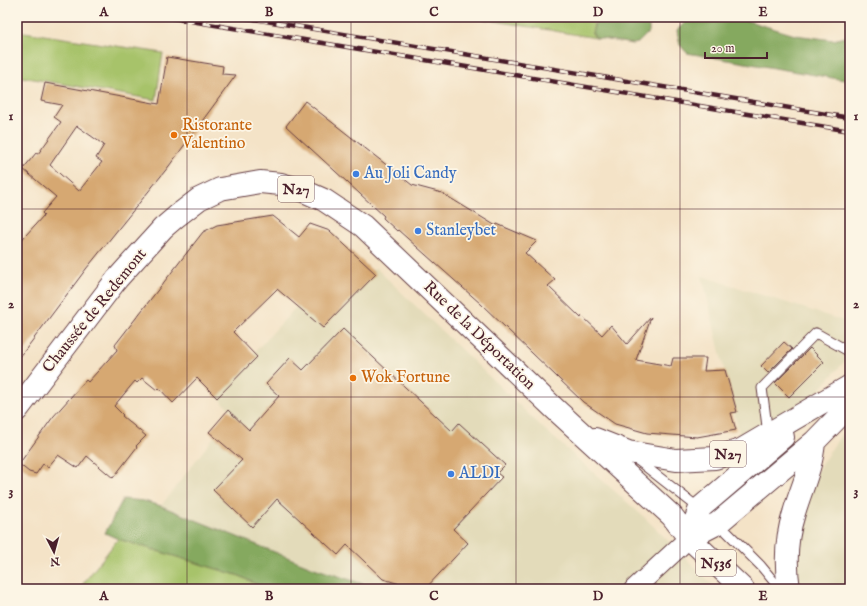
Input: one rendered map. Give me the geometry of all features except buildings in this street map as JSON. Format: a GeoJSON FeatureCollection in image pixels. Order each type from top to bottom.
{"type":"FeatureCollection","features":[{"type":"Feature","properties":{"kind":"main road","name":"Rue de la Déportation"},"geometry":{"type":"LineString","coordinates":[[177,216],[199,199],[220,189],[240,184],[260,182],[280,184],[299,189],[324,200],[363,226],[583,435],[672,516],[689,538],[744,589]]}},
{"type":"Feature","properties":{"kind":"main road","name":"Chaussée de Redemont"},"geometry":{"type":"LineString","coordinates":[[17,410],[117,279],[163,228],[177,216]]}},
{"type":"Feature","properties":{"kind":"main road"},"geometry":{"type":"LineString","coordinates":[[816,406],[850,386]]}},
{"type":"Feature","properties":{"kind":"main road"},"geometry":{"type":"LineString","coordinates":[[709,516],[814,442],[850,405]]}},
{"type":"Feature","properties":{"kind":"main road","name":"N27"},"geometry":{"type":"LineString","coordinates":[[583,435],[628,452],[676,460],[714,458],[741,450],[816,406]]}},
{"type":"Feature","properties":{"kind":"main road","name":"N27"},"geometry":{"type":"LineString","coordinates":[[689,538],[779,442],[816,406]]}},
{"type":"Feature","properties":{"kind":"main road"},"geometry":{"type":"LineString","coordinates":[[789,589],[786,567],[788,538],[794,514],[813,457],[814,442]]}},
{"type":"Feature","properties":{"kind":"street"},"geometry":{"type":"LineString","coordinates":[[634,589],[689,538]]}},
{"type":"Feature","properties":{"kind":"lane"},"geometry":{"type":"LineString","coordinates":[[768,435],[762,388],[816,332],[850,352]]}},
{"type":"Feature","properties":{"kind":"lane"},"geometry":{"type":"LineString","coordinates":[[628,452],[709,516],[760,566],[780,589]]}},
{"type":"Feature","properties":{"kind":"shaded area"},"geometry":{"type":"Polygon","coordinates":[[[376,268],[544,429],[645,518],[717,589],[378,589],[314,568],[161,506],[233,412],[215,395],[298,305],[376,268]]]}},
{"type":"Feature","properties":{"kind":"shaded area"},"geometry":{"type":"Polygon","coordinates":[[[702,276],[850,323],[850,355],[815,395],[781,419],[740,437],[702,276]]]}},
{"type":"Feature","properties":{"kind":"shaded area"},"geometry":{"type":"Polygon","coordinates":[[[850,421],[850,589],[796,589],[791,557],[817,471],[850,421]]]}},
{"type":"Feature","properties":{"kind":"green space"},"geometry":{"type":"Polygon","coordinates":[[[471,17],[586,17],[594,24],[592,33],[596,38],[471,17]]]}},
{"type":"Feature","properties":{"kind":"green space"},"geometry":{"type":"Polygon","coordinates":[[[597,17],[647,17],[649,21],[649,32],[638,43],[633,44],[596,38],[592,33],[597,17]]]}},
{"type":"Feature","properties":{"kind":"green space"},"geometry":{"type":"Polygon","coordinates":[[[691,17],[735,17],[795,35],[833,40],[850,36],[850,81],[687,53],[680,45],[677,30],[691,17]]]}},
{"type":"Feature","properties":{"kind":"green space"},"geometry":{"type":"Polygon","coordinates":[[[17,31],[163,53],[156,100],[22,77],[17,80],[17,31]]]}},
{"type":"Feature","properties":{"kind":"green space"},"geometry":{"type":"Polygon","coordinates":[[[123,499],[144,501],[161,506],[314,568],[378,589],[266,589],[240,576],[118,539],[105,533],[123,499]]]}},
{"type":"Feature","properties":{"kind":"green space"},"geometry":{"type":"Polygon","coordinates":[[[118,539],[240,576],[266,589],[79,589],[118,539]]]}},
{"type":"Feature","properties":{"kind":"railway"},"geometry":{"type":"LineString","coordinates":[[167,17],[850,131]]}},
{"type":"Feature","properties":{"kind":"railway"},"geometry":{"type":"LineString","coordinates":[[241,17],[850,118]]}},
{"type":"Feature","properties":{"kind":"place","name":"Ristorante Valentino"},"geometry":{"type":"Point","coordinates":[174,135]}},
{"type":"Feature","properties":{"kind":"place","name":"Au Joli Candy"},"geometry":{"type":"Point","coordinates":[356,174]}},
{"type":"Feature","properties":{"kind":"place","name":"Stanleybet"},"geometry":{"type":"Point","coordinates":[418,231]}},
{"type":"Feature","properties":{"kind":"place","name":"Wok Fortune"},"geometry":{"type":"Point","coordinates":[353,378]}},
{"type":"Feature","properties":{"kind":"place","name":"ALDI"},"geometry":{"type":"Point","coordinates":[451,474]}}]}
